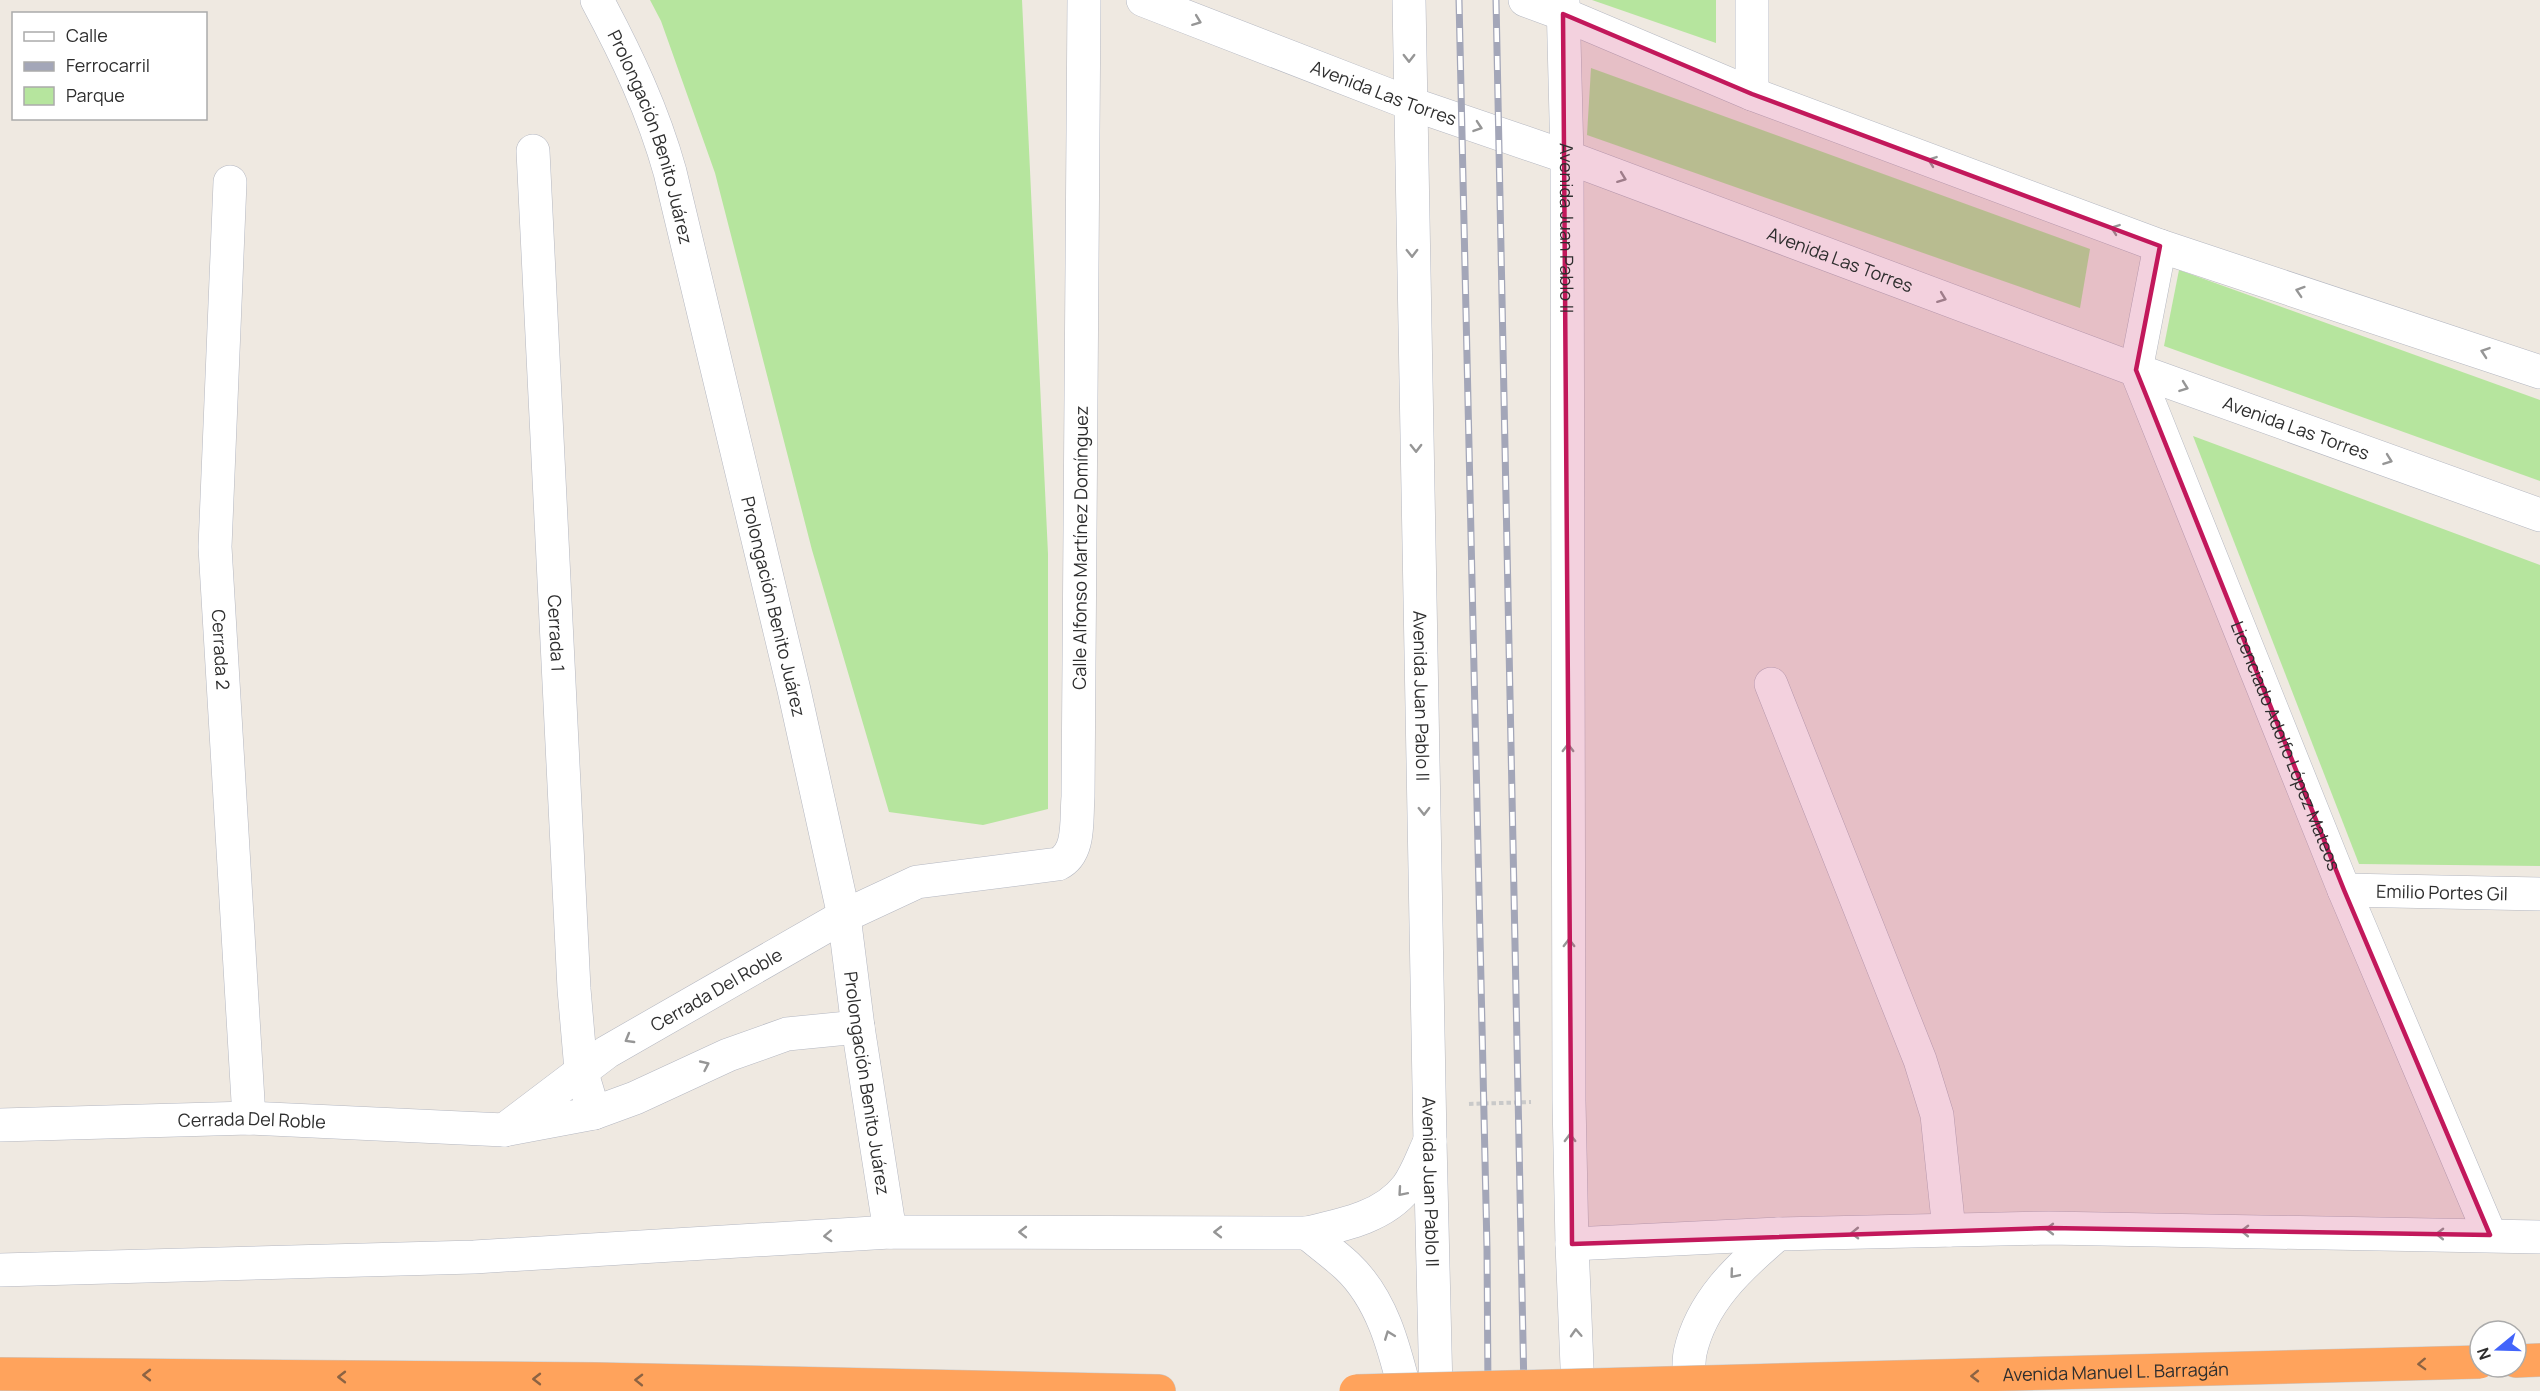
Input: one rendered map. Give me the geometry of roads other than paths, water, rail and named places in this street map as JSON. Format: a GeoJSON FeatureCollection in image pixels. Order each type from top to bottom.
{"type":"FeatureCollection","features":[{"type":"Feature","properties":{"kind":"highway","name":"Avenida Manuel L. Barragán"},"geometry":{"type":"LineString","coordinates":[[1356,1391],[2468,1362]]}},
{"type":"Feature","properties":{"kind":"highway"},"geometry":{"type":"LineString","coordinates":[[0,1374],[596,1379],[1159,1391]]}},
{"type":"Feature","properties":{"kind":"street","name":"Prolongación Benito Juárez"},"geometry":{"type":"LineString","coordinates":[[597,0],[641,87],[657,125],[794,690],[844,915],[858,1027],[890,1232]]}},
{"type":"Feature","properties":{"kind":"street","name":"Calle Alfonso Martínez Domínguez"},"geometry":{"type":"LineString","coordinates":[[844,915],[916,882],[1058,864],[1070,857],[1074,848],[1078,785],[1084,0]]}},
{"type":"Feature","properties":{"kind":"street","name":"Avenida Las Torres"},"geometry":{"type":"LineString","coordinates":[[1143,0],[1409,103],[1567,157],[2136,370],[2540,514]]}},
{"type":"Feature","properties":{"kind":"street","name":"Avenida Juan Pablo II"},"geometry":{"type":"LineString","coordinates":[[1409,0],[1409,103],[1429,1106],[1437,1391]]}},
{"type":"Feature","properties":{"kind":"street"},"geometry":{"type":"LineString","coordinates":[[1525,0],[1563,7],[1752,94],[2160,246],[2540,372]]}},
{"type":"Feature","properties":{"kind":"street"},"geometry":{"type":"LineString","coordinates":[[1752,0],[1752,94]]}},
{"type":"Feature","properties":{"kind":"street","name":"Avenida Juan Pablo II"},"geometry":{"type":"LineString","coordinates":[[1563,7],[1567,157],[1569,1101],[1578,1391]]}},
{"type":"Feature","properties":{"kind":"street","name":"Cerrada 1"},"geometry":{"type":"LineString","coordinates":[[533,151],[574,988],[581,1070],[594,1113]]}},
{"type":"Feature","properties":{"kind":"street","name":"Cerrada 2"},"geometry":{"type":"LineString","coordinates":[[230,182],[216,547],[249,1118]]}},
{"type":"Feature","properties":{"kind":"street"},"geometry":{"type":"LineString","coordinates":[[2136,370],[2160,246]]}},
{"type":"Feature","properties":{"kind":"street","name":"Licenciado Adolfo López Mateos"},"geometry":{"type":"LineString","coordinates":[[2136,370],[2344,890],[2490,1235]]}},
{"type":"Feature","properties":{"kind":"street"},"geometry":{"type":"LineString","coordinates":[[1771,684],[1920,1060],[1937,1115],[1949,1230]]}},
{"type":"Feature","properties":{"kind":"street","name":"Emilio Portes Gil"},"geometry":{"type":"LineString","coordinates":[[2344,890],[2540,894]]}},
{"type":"Feature","properties":{"kind":"street","name":"Cerrada Del Roble"},"geometry":{"type":"LineString","coordinates":[[504,1130],[581,1070],[636,1035],[844,915]]}},
{"type":"Feature","properties":{"kind":"street","name":"Cerrada Del Roble"},"geometry":{"type":"LineString","coordinates":[[0,1125],[249,1118],[504,1130],[594,1113],[635,1098],[728,1055],[787,1035],[858,1027]]}},
{"type":"Feature","properties":{"kind":"street"},"geometry":{"type":"LineString","coordinates":[[0,1270],[474,1257],[890,1232],[1307,1233],[1366,1217],[1394,1202],[1409,1185],[1430,1141]]}},
{"type":"Feature","properties":{"kind":"street"},"geometry":{"type":"LineString","coordinates":[[1572,1244],[1778,1234],[2049,1228],[2540,1237]]}},
{"type":"Feature","properties":{"kind":"street"},"geometry":{"type":"LineString","coordinates":[[1307,1233],[1348,1267],[1366,1290],[1382,1317],[1392,1341],[1405,1391]]}},
{"type":"Feature","properties":{"kind":"street"},"geometry":{"type":"LineString","coordinates":[[1689,1391],[1690,1354],[1704,1314],[1737,1269],[1778,1234]]}},
{"type":"Feature","properties":{"kind":"railway"},"geometry":{"type":"LineString","coordinates":[[1459,0],[1487,1249],[1488,1391]]}},
{"type":"Feature","properties":{"kind":"railway"},"geometry":{"type":"LineString","coordinates":[[1496,0],[1524,1391]]}}]}
